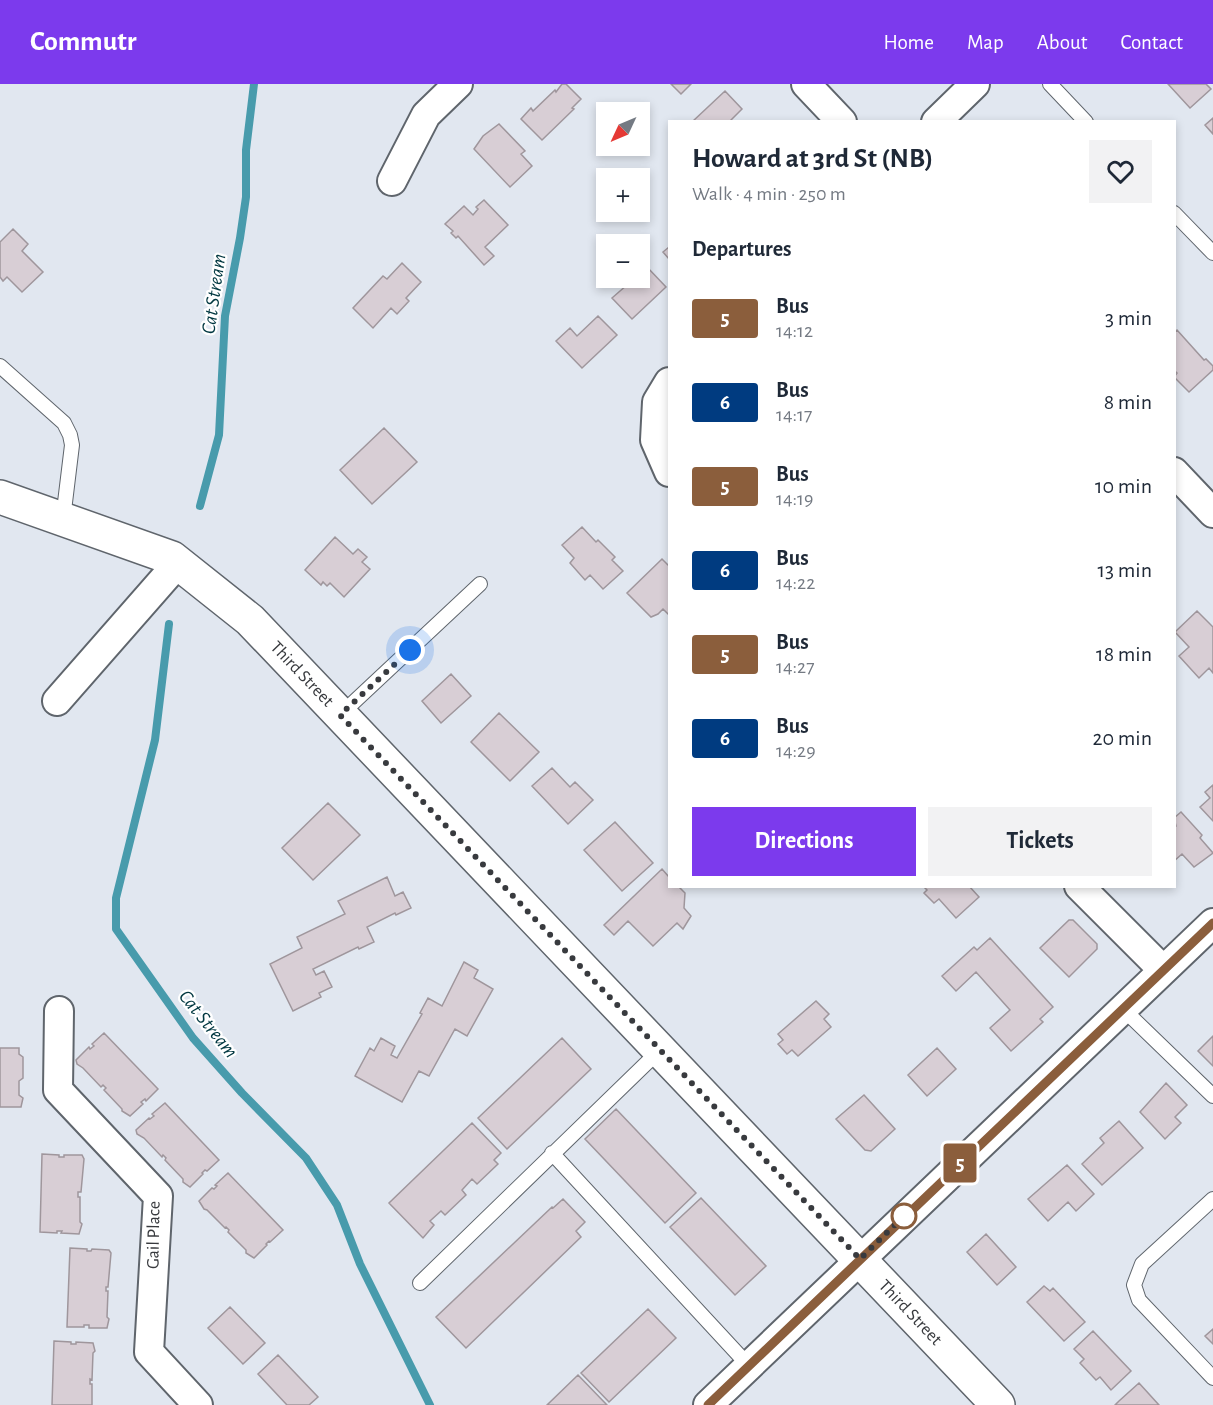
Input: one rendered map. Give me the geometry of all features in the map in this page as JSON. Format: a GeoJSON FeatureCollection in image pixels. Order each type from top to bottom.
{"type":"FeatureCollection","features":[{"type":"Feature","properties":{"kind":"street"},"geometry":{"type":"LineString","coordinates":[[392,181],[426,115],[458,84]]}},
{"type":"Feature","properties":{"kind":"street"},"geometry":{"type":"LineString","coordinates":[[806,84],[840,120]]}},
{"type":"Feature","properties":{"kind":"street"},"geometry":{"type":"LineString","coordinates":[[938,120],[975,84]]}},
{"type":"Feature","properties":{"kind":"street"},"geometry":{"type":"LineString","coordinates":[[663,392],[655,440],[668,470]]}},
{"type":"Feature","properties":{"kind":"street"},"geometry":{"type":"LineString","coordinates":[[1176,474],[1213,513]]}},
{"type":"Feature","properties":{"kind":"street","name":"Third Street"},"geometry":{"type":"LineString","coordinates":[[0,497],[172,558],[250,620],[998,1405]]}},
{"type":"Feature","properties":{"kind":"street"},"geometry":{"type":"LineString","coordinates":[[57,701],[178,563]]}},
{"type":"Feature","properties":{"kind":"street"},"geometry":{"type":"LineString","coordinates":[[1080,888],[1162,969]]}},
{"type":"Feature","properties":{"kind":"street"},"geometry":{"type":"LineString","coordinates":[[708,1405],[1162,969],[1213,923]]}},
{"type":"Feature","properties":{"kind":"street","name":"Gail Place"},"geometry":{"type":"LineString","coordinates":[[59,1011],[58,1090],[158,1196],[149,1352],[198,1405]]}},
{"type":"Feature","properties":{"kind":"lane"},"geometry":{"type":"LineString","coordinates":[[1050,84],[1084,120]]}},
{"type":"Feature","properties":{"kind":"lane"},"geometry":{"type":"LineString","coordinates":[[1176,215],[1213,253]]}},
{"type":"Feature","properties":{"kind":"lane"},"geometry":{"type":"LineString","coordinates":[[0,366],[64,423],[70,435],[72,445],[63,519]]}},
{"type":"Feature","properties":{"kind":"lane"},"geometry":{"type":"LineString","coordinates":[[340,715],[480,584]]}},
{"type":"Feature","properties":{"kind":"lane"},"geometry":{"type":"LineString","coordinates":[[1122,1008],[1213,1096]]}},
{"type":"Feature","properties":{"kind":"lane"},"geometry":{"type":"LineString","coordinates":[[420,1283],[660,1050]]}},
{"type":"Feature","properties":{"kind":"lane"},"geometry":{"type":"LineString","coordinates":[[552,1153],[749,1366]]}},
{"type":"Feature","properties":{"kind":"lane"},"geometry":{"type":"LineString","coordinates":[[1213,1199],[1142,1263],[1134,1285],[1139,1300],[1213,1378]]}},
{"type":"Feature","properties":{"kind":"building"},"geometry":{"type":"Polygon","coordinates":[[[562,84],[566,84],[581,99],[572,108],[574,109],[542,140],[521,119],[531,108],[533,111],[555,90],[556,92],[562,84]]]}},
{"type":"Feature","properties":{"kind":"building"},"geometry":{"type":"Polygon","coordinates":[[[671,84],[691,84],[681,94],[671,84]]]}},
{"type":"Feature","properties":{"kind":"building"},"geometry":{"type":"Polygon","coordinates":[[[1168,84],[1206,84],[1211,89],[1190,108],[1168,84]]]}},
{"type":"Feature","properties":{"kind":"building"},"geometry":{"type":"Polygon","coordinates":[[[725,91],[742,109],[731,120],[694,120],[725,91]]]}},
{"type":"Feature","properties":{"kind":"building"},"geometry":{"type":"Polygon","coordinates":[[[1213,118],[1213,134],[1205,125],[1213,118]]]}},
{"type":"Feature","properties":{"kind":"building"},"geometry":{"type":"Polygon","coordinates":[[[499,124],[525,151],[521,154],[532,166],[510,187],[474,149],[483,136],[499,124]]]}},
{"type":"Feature","properties":{"kind":"building"},"geometry":{"type":"Polygon","coordinates":[[[484,200],[508,225],[485,247],[494,256],[484,265],[458,236],[456,238],[451,233],[453,231],[445,224],[464,206],[473,215],[478,209],[476,207],[484,200]]]}},
{"type":"Feature","properties":{"kind":"building"},"geometry":{"type":"Polygon","coordinates":[[[13,229],[28,244],[22,251],[43,272],[22,292],[7,277],[3,281],[0,277],[0,242],[13,229]]]}},
{"type":"Feature","properties":{"kind":"building"},"geometry":{"type":"Polygon","coordinates":[[[668,248],[668,258],[663,252],[668,248]]]}},
{"type":"Feature","properties":{"kind":"building"},"geometry":{"type":"Polygon","coordinates":[[[402,263],[421,282],[406,298],[409,301],[397,314],[391,308],[373,328],[353,308],[383,276],[387,279],[402,263]]]}},
{"type":"Feature","properties":{"kind":"building"},"geometry":{"type":"Polygon","coordinates":[[[650,270],[666,287],[632,319],[612,298],[624,288],[650,288],[650,270]]]}},
{"type":"Feature","properties":{"kind":"building"},"geometry":{"type":"Polygon","coordinates":[[[598,316],[617,335],[582,368],[556,341],[570,328],[577,336],[598,316]]]}},
{"type":"Feature","properties":{"kind":"building"},"geometry":{"type":"Polygon","coordinates":[[[1176,331],[1204,360],[1206,359],[1213,366],[1213,370],[1189,392],[1176,379],[1176,331]]]}},
{"type":"Feature","properties":{"kind":"building"},"geometry":{"type":"Polygon","coordinates":[[[384,428],[417,462],[372,504],[340,470],[384,428]]]}},
{"type":"Feature","properties":{"kind":"building"},"geometry":{"type":"Polygon","coordinates":[[[582,527],[615,557],[612,560],[623,571],[603,589],[590,575],[585,580],[570,563],[574,558],[562,545],[582,527]]]}},
{"type":"Feature","properties":{"kind":"building"},"geometry":{"type":"Polygon","coordinates":[[[335,537],[353,554],[358,549],[367,557],[362,562],[370,569],[344,597],[330,583],[327,586],[323,582],[321,585],[305,570],[335,537]]]}},
{"type":"Feature","properties":{"kind":"building"},"geometry":{"type":"Polygon","coordinates":[[[662,559],[668,565],[668,614],[663,609],[651,617],[627,593],[662,559]]]}},
{"type":"Feature","properties":{"kind":"building"},"geometry":{"type":"Polygon","coordinates":[[[1197,611],[1213,627],[1213,673],[1209,668],[1199,678],[1179,656],[1189,647],[1176,631],[1197,611]]]}},
{"type":"Feature","properties":{"kind":"building"},"geometry":{"type":"Polygon","coordinates":[[[451,674],[471,696],[441,723],[422,701],[451,674]]]}},
{"type":"Feature","properties":{"kind":"building"},"geometry":{"type":"Polygon","coordinates":[[[499,713],[539,752],[510,781],[471,742],[499,713]]]}},
{"type":"Feature","properties":{"kind":"building"},"geometry":{"type":"Polygon","coordinates":[[[552,768],[570,787],[575,782],[593,800],[568,824],[532,786],[552,768]]]}},
{"type":"Feature","properties":{"kind":"building"},"geometry":{"type":"Polygon","coordinates":[[[1213,785],[1213,821],[1200,807],[1210,798],[1205,792],[1213,785]]]}},
{"type":"Feature","properties":{"kind":"building"},"geometry":{"type":"Polygon","coordinates":[[[328,803],[360,835],[313,880],[282,848],[328,803]]]}},
{"type":"Feature","properties":{"kind":"building"},"geometry":{"type":"Polygon","coordinates":[[[1181,812],[1202,835],[1200,838],[1213,853],[1194,867],[1182,854],[1176,859],[1176,816],[1181,812]]]}},
{"type":"Feature","properties":{"kind":"building"},"geometry":{"type":"Polygon","coordinates":[[[615,822],[653,863],[622,891],[584,850],[615,822]]]}},
{"type":"Feature","properties":{"kind":"building"},"geometry":{"type":"Polygon","coordinates":[[[662,869],[668,876],[668,888],[680,888],[685,893],[684,908],[691,916],[683,929],[677,923],[653,946],[628,921],[614,935],[604,925],[662,869]]]}},
{"type":"Feature","properties":{"kind":"building"},"geometry":{"type":"Polygon","coordinates":[[[387,877],[395,896],[403,892],[411,908],[367,927],[374,942],[359,949],[358,947],[313,969],[316,975],[324,971],[332,987],[319,993],[321,997],[293,1011],[270,964],[302,948],[297,937],[345,914],[338,901],[387,877]]]}},
{"type":"Feature","properties":{"kind":"building"},"geometry":{"type":"Polygon","coordinates":[[[925,888],[971,888],[979,897],[956,918],[939,899],[934,903],[924,893],[927,890],[925,888]]]}},
{"type":"Feature","properties":{"kind":"building"},"geometry":{"type":"Polygon","coordinates":[[[1069,920],[1073,920],[1097,944],[1097,949],[1069,977],[1040,948],[1069,920]]]}},
{"type":"Feature","properties":{"kind":"building"},"geometry":{"type":"Polygon","coordinates":[[[990,938],[1053,1007],[1040,1019],[1043,1022],[1011,1051],[990,1028],[1010,1010],[976,972],[956,991],[942,976],[974,947],[977,950],[990,938]]]}},
{"type":"Feature","properties":{"kind":"building"},"geometry":{"type":"Polygon","coordinates":[[[464,962],[478,970],[474,978],[493,989],[467,1036],[455,1029],[429,1076],[419,1071],[402,1102],[355,1076],[370,1048],[374,1051],[381,1038],[395,1046],[391,1055],[397,1058],[422,1014],[420,1013],[428,998],[442,1006],[464,962]]]}},
{"type":"Feature","properties":{"kind":"building"},"geometry":{"type":"Polygon","coordinates":[[[816,1001],[829,1014],[824,1019],[831,1027],[798,1056],[792,1050],[787,1054],[778,1044],[783,1040],[778,1034],[816,1001]]]}},
{"type":"Feature","properties":{"kind":"building"},"geometry":{"type":"Polygon","coordinates":[[[104,1033],[158,1089],[146,1101],[145,1099],[141,1102],[143,1104],[130,1116],[122,1111],[104,1090],[106,1088],[103,1085],[101,1087],[77,1064],[76,1060],[89,1047],[90,1049],[94,1046],[92,1044],[104,1033]]]}},
{"type":"Feature","properties":{"kind":"building"},"geometry":{"type":"Polygon","coordinates":[[[1213,1036],[1213,1066],[1198,1051],[1213,1036]]]}},
{"type":"Feature","properties":{"kind":"building"},"geometry":{"type":"Polygon","coordinates":[[[562,1038],[591,1069],[507,1149],[478,1118],[562,1038]]]}},
{"type":"Feature","properties":{"kind":"building"},"geometry":{"type":"Polygon","coordinates":[[[0,1048],[19,1048],[19,1054],[23,1057],[23,1078],[19,1081],[19,1095],[23,1098],[21,1107],[0,1107],[0,1048]]]}},
{"type":"Feature","properties":{"kind":"building"},"geometry":{"type":"Polygon","coordinates":[[[937,1048],[956,1069],[927,1096],[908,1075],[937,1048]]]}},
{"type":"Feature","properties":{"kind":"building"},"geometry":{"type":"Polygon","coordinates":[[[1166,1083],[1187,1105],[1175,1117],[1181,1123],[1165,1139],[1140,1112],[1166,1083]]]}},
{"type":"Feature","properties":{"kind":"building"},"geometry":{"type":"Polygon","coordinates":[[[864,1095],[895,1129],[871,1151],[865,1150],[836,1119],[864,1095]]]}},
{"type":"Feature","properties":{"kind":"building"},"geometry":{"type":"Polygon","coordinates":[[[165,1103],[219,1160],[207,1171],[205,1170],[190,1187],[183,1182],[163,1155],[162,1157],[137,1134],[136,1130],[154,1116],[152,1114],[165,1103]]]}},
{"type":"Feature","properties":{"kind":"building"},"geometry":{"type":"Polygon","coordinates":[[[616,1109],[696,1193],[665,1223],[585,1139],[616,1109]]]}},
{"type":"Feature","properties":{"kind":"building"},"geometry":{"type":"Polygon","coordinates":[[[1119,1121],[1143,1148],[1102,1185],[1082,1164],[1104,1143],[1100,1138],[1119,1121]]]}},
{"type":"Feature","properties":{"kind":"building"},"geometry":{"type":"Polygon","coordinates":[[[472,1123],[501,1153],[494,1160],[498,1164],[477,1184],[472,1179],[462,1190],[466,1195],[445,1215],[441,1211],[430,1221],[434,1225],[423,1238],[389,1203],[472,1123]]]}},
{"type":"Feature","properties":{"kind":"building"},"geometry":{"type":"Polygon","coordinates":[[[42,1154],[59,1155],[59,1157],[82,1155],[84,1159],[81,1192],[78,1192],[82,1224],[79,1234],[61,1233],[62,1231],[40,1232],[42,1154]]]}},
{"type":"Feature","properties":{"kind":"building"},"geometry":{"type":"Polygon","coordinates":[[[1067,1165],[1094,1194],[1076,1211],[1068,1202],[1048,1221],[1028,1199],[1067,1165]]]}},
{"type":"Feature","properties":{"kind":"building"},"geometry":{"type":"Polygon","coordinates":[[[228,1173],[283,1230],[269,1241],[254,1258],[246,1253],[246,1250],[228,1232],[229,1230],[204,1209],[199,1201],[228,1173]]]}},
{"type":"Feature","properties":{"kind":"building"},"geometry":{"type":"Polygon","coordinates":[[[701,1198],[766,1266],[735,1295],[670,1227],[701,1198]]]}},
{"type":"Feature","properties":{"kind":"building"},"geometry":{"type":"Polygon","coordinates":[[[563,1199],[585,1222],[576,1231],[581,1237],[466,1348],[436,1317],[563,1199]]]}},
{"type":"Feature","properties":{"kind":"building"},"geometry":{"type":"Polygon","coordinates":[[[986,1234],[1016,1267],[997,1285],[967,1252],[986,1234]]]}},
{"type":"Feature","properties":{"kind":"building"},"geometry":{"type":"Polygon","coordinates":[[[70,1248],[87,1249],[87,1251],[109,1250],[111,1253],[108,1287],[106,1287],[108,1291],[107,1317],[109,1319],[107,1328],[89,1328],[89,1325],[67,1327],[70,1248]]]}},
{"type":"Feature","properties":{"kind":"building"},"geometry":{"type":"Polygon","coordinates":[[[1044,1286],[1050,1291],[1053,1288],[1085,1322],[1064,1341],[1027,1302],[1044,1286]]]}},
{"type":"Feature","properties":{"kind":"building"},"geometry":{"type":"Polygon","coordinates":[[[230,1307],[265,1343],[243,1364],[208,1328],[230,1307]]]}},
{"type":"Feature","properties":{"kind":"building"},"geometry":{"type":"Polygon","coordinates":[[[648,1309],[676,1338],[609,1402],[581,1373],[648,1309]]]}},
{"type":"Feature","properties":{"kind":"building"},"geometry":{"type":"Polygon","coordinates":[[[1213,1329],[1213,1344],[1205,1336],[1213,1329]]]}},
{"type":"Feature","properties":{"kind":"building"},"geometry":{"type":"Polygon","coordinates":[[[1093,1331],[1131,1371],[1111,1390],[1100,1377],[1096,1380],[1080,1363],[1084,1359],[1074,1349],[1093,1331]]]}},
{"type":"Feature","properties":{"kind":"building"},"geometry":{"type":"Polygon","coordinates":[[[54,1341],[71,1342],[71,1344],[93,1343],[95,1351],[92,1380],[90,1379],[92,1405],[52,1405],[54,1341]]]}},
{"type":"Feature","properties":{"kind":"building"},"geometry":{"type":"Polygon","coordinates":[[[278,1355],[318,1397],[309,1405],[287,1405],[258,1374],[278,1355]]]}},
{"type":"Feature","properties":{"kind":"building"},"geometry":{"type":"Polygon","coordinates":[[[578,1375],[607,1405],[547,1405],[578,1375]]]}},
{"type":"Feature","properties":{"kind":"building"},"geometry":{"type":"Polygon","coordinates":[[[1139,1383],[1159,1405],[1115,1405],[1119,1401],[1139,1383]]]}},
{"type":"Feature","properties":{"kind":"waterway","name":"Cat Stream"},"geometry":{"type":"LineString","coordinates":[[200,506],[219,435],[225,316],[246,197],[246,150],[254,84]]}},
{"type":"Feature","properties":{"kind":"waterway","name":"Cat Stream"},"geometry":{"type":"LineString","coordinates":[[169,624],[155,740],[116,898],[116,929],[193,1038],[242,1093],[306,1158],[337,1205],[360,1264],[430,1405]]}},
{"type":"Feature","properties":{"kind":"bus line","name":"5"},"geometry":{"type":"LineString","coordinates":[[708,1405],[1213,923]]}},
{"type":"Feature","properties":{"kind":"route"},"geometry":{"type":"LineString","coordinates":[[410,650],[340,715],[860,1259],[904,1216]]}}]}
